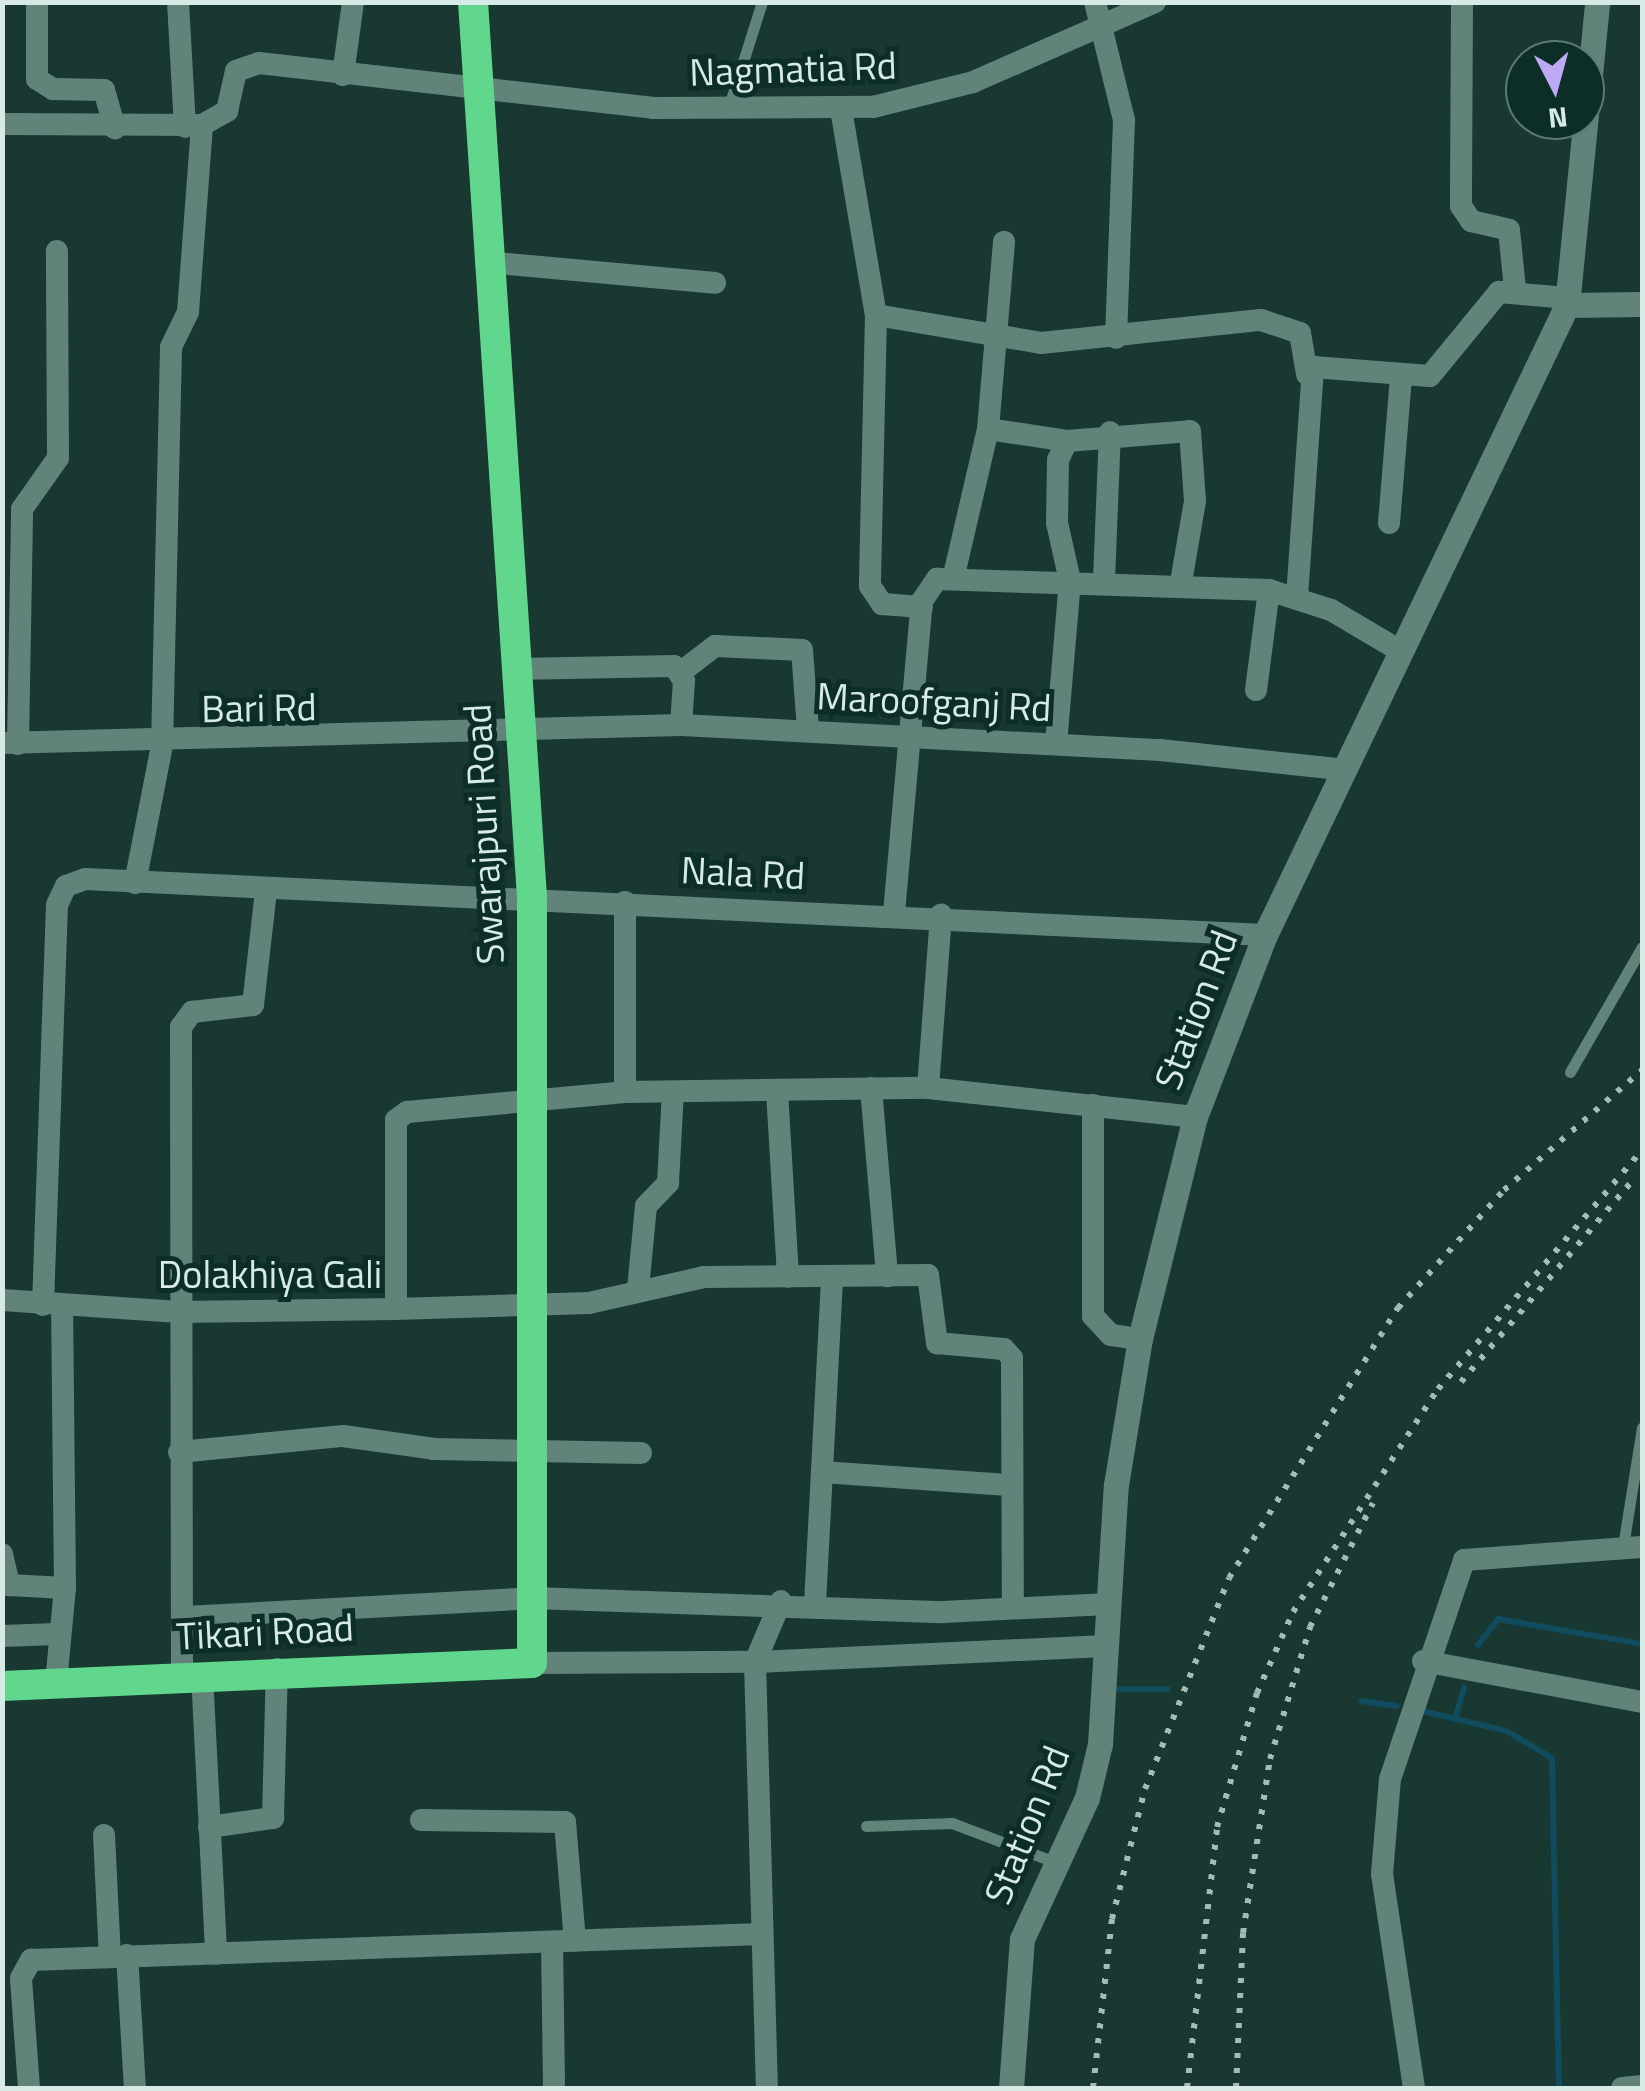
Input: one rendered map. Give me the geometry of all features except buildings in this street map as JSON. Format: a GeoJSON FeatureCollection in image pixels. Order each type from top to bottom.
{"type":"FeatureCollection","features":[{"type":"Feature","properties":{"kind":"highway","name":"Swarajpuri Road"},"geometry":{"type":"LineString","coordinates":[[474,2],[486,262],[532,897],[538,1304],[532,1663]]}},
{"type":"Feature","properties":{"kind":"highway","name":"Tikari Road"},"geometry":{"type":"LineString","coordinates":[[2,1686],[277,1669],[532,1663]]}},
{"type":"Feature","properties":{"kind":"street"},"geometry":{"type":"LineString","coordinates":[[37,2],[37,79],[52,89],[104,90],[115,128]]}},
{"type":"Feature","properties":{"kind":"street"},"geometry":{"type":"LineString","coordinates":[[136,883],[162,745],[171,346],[188,312],[194,126],[178,2]]}},
{"type":"Feature","properties":{"kind":"street"},"geometry":{"type":"LineString","coordinates":[[343,76],[353,2]]}},
{"type":"Feature","properties":{"kind":"street"},"geometry":{"type":"LineString","coordinates":[[1094,2],[1124,120],[1116,338]]}},
{"type":"Feature","properties":{"kind":"street","name":"Nagmatia Rd"},"geometry":{"type":"LineString","coordinates":[[194,126],[228,111],[242,66],[343,76],[478,82],[728,113],[841,109],[928,97],[1155,2]]}},
{"type":"Feature","properties":{"kind":"street"},"geometry":{"type":"LineString","coordinates":[[1462,2],[1461,206],[1471,221],[1509,230],[1515,289]]}},
{"type":"Feature","properties":{"kind":"street","name":"Station Rd"},"geometry":{"type":"LineString","coordinates":[[1011,2088],[1022,1939],[1052,1861],[1087,1798],[1100,1744],[1109,1604],[1140,1339],[1196,1117],[1264,935],[1568,302],[1597,2]]}},
{"type":"Feature","properties":{"kind":"street"},"geometry":{"type":"LineString","coordinates":[[841,109],[876,314],[870,586],[882,604],[922,607]]}},
{"type":"Feature","properties":{"kind":"street"},"geometry":{"type":"LineString","coordinates":[[2,124],[194,126]]}},
{"type":"Feature","properties":{"kind":"street"},"geometry":{"type":"LineString","coordinates":[[954,574],[988,429],[1004,242]]}},
{"type":"Feature","properties":{"kind":"street"},"geometry":{"type":"LineString","coordinates":[[10,744],[22,510],[58,458],[57,251]]}},
{"type":"Feature","properties":{"kind":"street"},"geometry":{"type":"LineString","coordinates":[[486,262],[715,283]]}},
{"type":"Feature","properties":{"kind":"street"},"geometry":{"type":"LineString","coordinates":[[1307,374],[1325,362],[1400,376],[1437,372],[1487,301],[1515,289],[1568,302],[1642,304]]}},
{"type":"Feature","properties":{"kind":"street"},"geometry":{"type":"LineString","coordinates":[[876,314],[996,339],[1116,338],[1261,320],[1300,333],[1307,374],[1297,597]]}},
{"type":"Feature","properties":{"kind":"street"},"geometry":{"type":"LineString","coordinates":[[1389,523],[1400,376]]}},
{"type":"Feature","properties":{"kind":"street"},"geometry":{"type":"LineString","coordinates":[[988,429],[1067,441],[1110,432],[1183,428],[1194,436],[1181,582]]}},
{"type":"Feature","properties":{"kind":"street"},"geometry":{"type":"LineString","coordinates":[[1104,580],[1110,432]]}},
{"type":"Feature","properties":{"kind":"street"},"geometry":{"type":"LineString","coordinates":[[1056,744],[1070,581],[1057,523],[1067,441]]}},
{"type":"Feature","properties":{"kind":"street"},"geometry":{"type":"LineString","coordinates":[[894,913],[906,735],[922,607],[937,579],[954,574],[1181,582],[1269,590],[1297,597],[1402,652]]}},
{"type":"Feature","properties":{"kind":"street"},"geometry":{"type":"LineString","coordinates":[[1256,690],[1269,590]]}},
{"type":"Feature","properties":{"kind":"street"},"geometry":{"type":"LineString","coordinates":[[681,672],[715,646],[802,650],[808,729]]}},
{"type":"Feature","properties":{"kind":"street"},"geometry":{"type":"LineString","coordinates":[[514,669],[665,664],[681,672]]}},
{"type":"Feature","properties":{"kind":"street"},"geometry":{"type":"LineString","coordinates":[[681,672],[681,725]]}},
{"type":"Feature","properties":{"kind":"street","name":"Bari Rd"},"geometry":{"type":"LineString","coordinates":[[10,744],[162,745],[517,726]]}},
{"type":"Feature","properties":{"kind":"street","name":"Maroofganj Rd"},"geometry":{"type":"LineString","coordinates":[[517,726],[808,729],[1056,744],[1346,770]]}},
{"type":"Feature","properties":{"kind":"street","name":"Nala Rd"},"geometry":{"type":"LineString","coordinates":[[53,1306],[57,905],[66,886],[84,878],[218,890],[532,897],[941,914],[1264,935]]}},
{"type":"Feature","properties":{"kind":"street"},"geometry":{"type":"LineString","coordinates":[[216,1954],[210,1827],[184,1617],[176,1312],[181,1027],[192,1012],[254,1005],[266,891]]}},
{"type":"Feature","properties":{"kind":"street"},"geometry":{"type":"LineString","coordinates":[[625,902],[625,1092]]}},
{"type":"Feature","properties":{"kind":"street"},"geometry":{"type":"LineString","coordinates":[[928,1088],[941,914]]}},
{"type":"Feature","properties":{"kind":"street"},"geometry":{"type":"LineString","coordinates":[[871,1088],[887,1276]]}},
{"type":"Feature","properties":{"kind":"street"},"geometry":{"type":"LineString","coordinates":[[396,1309],[399,1115],[625,1092],[928,1088],[1196,1117]]}},
{"type":"Feature","properties":{"kind":"street"},"geometry":{"type":"LineString","coordinates":[[638,1288],[646,1206],[668,1183],[674,1092]]}},
{"type":"Feature","properties":{"kind":"street"},"geometry":{"type":"LineString","coordinates":[[777,1092],[788,1277]]}},
{"type":"Feature","properties":{"kind":"street"},"geometry":{"type":"LineString","coordinates":[[1093,1105],[1093,1316],[1111,1335],[1140,1339]]}},
{"type":"Feature","properties":{"kind":"street","name":"Dolakhiya Gali"},"geometry":{"type":"LineString","coordinates":[[2,1300],[176,1312],[396,1309],[538,1304],[638,1288],[788,1277],[932,1278],[936,1344],[1009,1352],[1008,1484]]}},
{"type":"Feature","properties":{"kind":"street"},"geometry":{"type":"LineString","coordinates":[[815,1604],[832,1277]]}},
{"type":"Feature","properties":{"kind":"street"},"geometry":{"type":"LineString","coordinates":[[53,1306],[65,1588],[57,1634],[56,1683]]}},
{"type":"Feature","properties":{"kind":"street"},"geometry":{"type":"LineString","coordinates":[[179,1452],[343,1436],[642,1453]]}},
{"type":"Feature","properties":{"kind":"street"},"geometry":{"type":"LineString","coordinates":[[822,1472],[1008,1484],[1013,1608]]}},
{"type":"Feature","properties":{"kind":"street"},"geometry":{"type":"LineString","coordinates":[[1414,2088],[1382,1874],[1390,1779],[1423,1660],[1464,1560],[1633,1546]]}},
{"type":"Feature","properties":{"kind":"street"},"geometry":{"type":"LineString","coordinates":[[2,1554],[9,1585],[65,1588]]}},
{"type":"Feature","properties":{"kind":"street"},"geometry":{"type":"LineString","coordinates":[[184,1617],[532,1598],[1013,1608],[1109,1604]]}},
{"type":"Feature","properties":{"kind":"street"},"geometry":{"type":"LineString","coordinates":[[766,2088],[756,1662],[781,1601]]}},
{"type":"Feature","properties":{"kind":"street"},"geometry":{"type":"LineString","coordinates":[[2,1636],[57,1634]]}},
{"type":"Feature","properties":{"kind":"street"},"geometry":{"type":"LineString","coordinates":[[532,1663],[756,1662],[1106,1646]]}},
{"type":"Feature","properties":{"kind":"street"},"geometry":{"type":"LineString","coordinates":[[1423,1660],[1642,1702]]}},
{"type":"Feature","properties":{"kind":"street"},"geometry":{"type":"LineString","coordinates":[[210,1827],[273,1818],[277,1669]]}},
{"type":"Feature","properties":{"kind":"street"},"geometry":{"type":"LineString","coordinates":[[421,1820],[565,1822],[554,2088]]}},
{"type":"Feature","properties":{"kind":"street"},"geometry":{"type":"LineString","coordinates":[[104,1835],[135,2088]]}},
{"type":"Feature","properties":{"kind":"street"},"geometry":{"type":"LineString","coordinates":[[29,2088],[24,1962],[762,1934]]}},
{"type":"Feature","properties":{"kind":"street"},"geometry":{"type":"LineString","coordinates":[[1622,2088],[1642,2086]]}},
{"type":"Feature","properties":{"kind":"lane"},"geometry":{"type":"LineString","coordinates":[[728,113],[762,2]]}},
{"type":"Feature","properties":{"kind":"lane"},"geometry":{"type":"LineString","coordinates":[[1570,1072],[1642,947]]}},
{"type":"Feature","properties":{"kind":"lane"},"geometry":{"type":"LineString","coordinates":[[1633,1546],[1642,1428]]}},
{"type":"Feature","properties":{"kind":"lane"},"geometry":{"type":"LineString","coordinates":[[866,1826],[952,1823],[1052,1861]]}},
{"type":"Feature","properties":{"kind":"waterway"},"geometry":{"type":"LineString","coordinates":[[1478,1645],[1498,1619],[1642,1644]]}},
{"type":"Feature","properties":{"kind":"waterway"},"geometry":{"type":"LineString","coordinates":[[1455,1719],[1464,1687]]}},
{"type":"Feature","properties":{"kind":"waterway"},"geometry":{"type":"LineString","coordinates":[[1119,1689],[1168,1689]]}},
{"type":"Feature","properties":{"kind":"waterway"},"geometry":{"type":"LineString","coordinates":[[1361,1701],[1397,1706]]}},
{"type":"Feature","properties":{"kind":"waterway"},"geometry":{"type":"LineString","coordinates":[[1422,1711],[1507,1731],[1552,1758],[1559,2088]]}},
{"type":"Feature","properties":{"kind":"railway"},"geometry":{"type":"LineString","coordinates":[[1093,2088],[1112,1919],[1145,1789],[1229,1578],[1398,1308],[1504,1190],[1642,1070]]}},
{"type":"Feature","properties":{"kind":"railway"},"geometry":{"type":"LineString","coordinates":[[1187,2088],[1217,1827],[1257,1693],[1293,1612],[1438,1389],[1642,1150]]}},
{"type":"Feature","properties":{"kind":"railway"},"geometry":{"type":"LineString","coordinates":[[1461,1382],[1633,1180]]}},
{"type":"Feature","properties":{"kind":"railway"},"geometry":{"type":"LineString","coordinates":[[1236,2088],[1243,1933],[1270,1759],[1310,1627],[1373,1503]]}}]}
